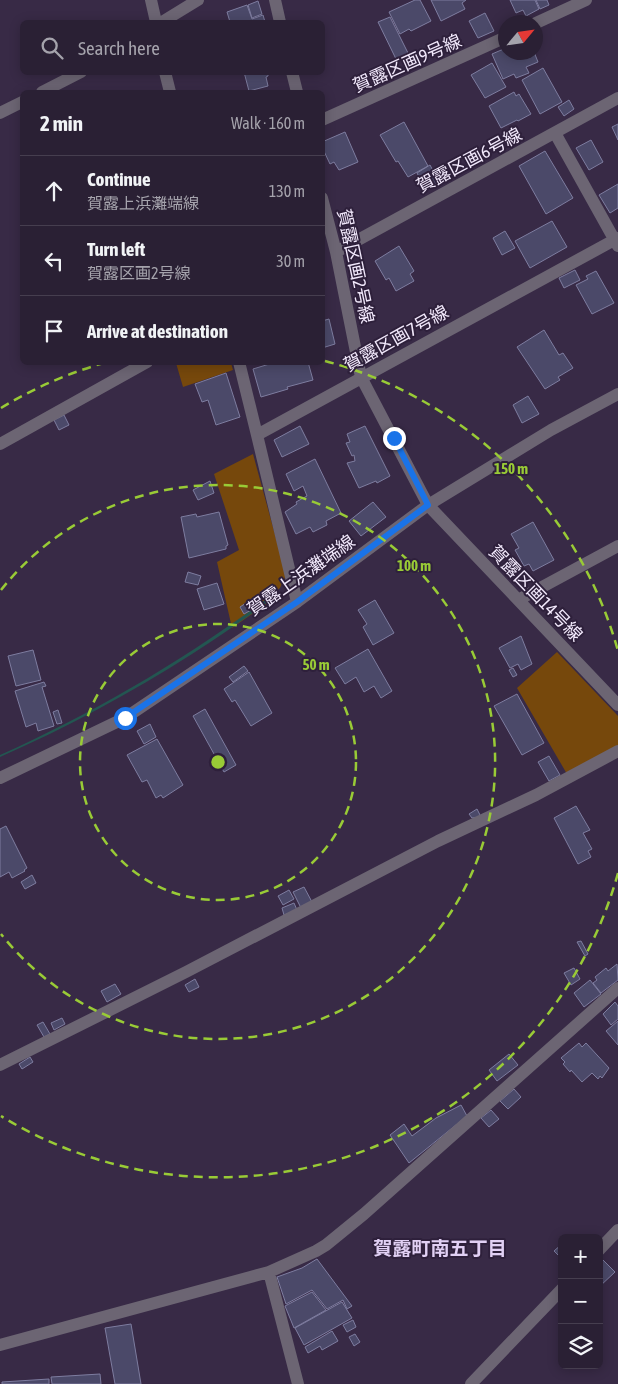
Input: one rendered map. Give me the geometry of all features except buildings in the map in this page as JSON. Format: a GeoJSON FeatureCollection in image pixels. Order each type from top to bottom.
{"type":"FeatureCollection","features":[{"type":"Feature","properties":{"kind":"street"},"geometry":{"type":"LineString","coordinates":[[151,0],[156,20]]}},
{"type":"Feature","properties":{"kind":"street"},"geometry":{"type":"LineString","coordinates":[[165,20],[198,0]]}},
{"type":"Feature","properties":{"kind":"street"},"geometry":{"type":"LineString","coordinates":[[275,0],[280,20]]}},
{"type":"Feature","properties":{"kind":"street"},"geometry":{"type":"LineString","coordinates":[[543,20],[586,0]]}},
{"type":"Feature","properties":{"kind":"street","name":"賀露区画9号線"},"geometry":{"type":"LineString","coordinates":[[325,119],[498,41]]}},
{"type":"Feature","properties":{"kind":"street"},"geometry":{"type":"LineString","coordinates":[[46,90],[76,75]]}},
{"type":"Feature","properties":{"kind":"street"},"geometry":{"type":"LineString","coordinates":[[166,75],[170,90]]}},
{"type":"Feature","properties":{"kind":"street"},"geometry":{"type":"LineString","coordinates":[[293,75],[296,90]]}},
{"type":"Feature","properties":{"kind":"street","name":"賀露区画6号線"},"geometry":{"type":"LineString","coordinates":[[336,252],[618,98]]}},
{"type":"Feature","properties":{"kind":"street"},"geometry":{"type":"LineString","coordinates":[[0,113],[20,103]]}},
{"type":"Feature","properties":{"kind":"street"},"geometry":{"type":"LineString","coordinates":[[555,133],[617,241]]}},
{"type":"Feature","properties":{"kind":"street","name":"賀露区画2号線"},"geometry":{"type":"LineString","coordinates":[[325,210],[336,252],[361,377],[428,505]]}},
{"type":"Feature","properties":{"kind":"street","name":"賀露区画7号線"},"geometry":{"type":"LineString","coordinates":[[257,435],[361,377],[617,241]]}},
{"type":"Feature","properties":{"kind":"street"},"geometry":{"type":"LineString","coordinates":[[0,444],[142,365]]}},
{"type":"Feature","properties":{"kind":"street"},"geometry":{"type":"LineString","coordinates":[[240,365],[297,602]]}},
{"type":"Feature","properties":{"kind":"street","name":"賀露上浜灘端線"},"geometry":{"type":"LineString","coordinates":[[0,778],[125,718],[297,602],[428,505],[552,430],[618,394]]}},
{"type":"Feature","properties":{"kind":"street","name":"賀露区画14号線"},"geometry":{"type":"LineString","coordinates":[[428,505],[618,705]]}},
{"type":"Feature","properties":{"kind":"street"},"geometry":{"type":"LineString","coordinates":[[518,600],[618,546]]}},
{"type":"Feature","properties":{"kind":"street"},"geometry":{"type":"LineString","coordinates":[[0,1065],[194,968],[438,842],[536,795],[618,751]]}},
{"type":"Feature","properties":{"kind":"street"},"geometry":{"type":"LineString","coordinates":[[0,1345],[269,1272],[316,1251],[392,1189],[618,988]]}},
{"type":"Feature","properties":{"kind":"street"},"geometry":{"type":"LineString","coordinates":[[603,1246],[618,1230]]}},
{"type":"Feature","properties":{"kind":"street"},"geometry":{"type":"LineString","coordinates":[[269,1272],[298,1384]]}},
{"type":"Feature","properties":{"kind":"street"},"geometry":{"type":"LineString","coordinates":[[470,1384],[558,1293]]}},
{"type":"Feature","properties":{"kind":"shaded area"},"geometry":{"type":"Polygon","coordinates":[[[177,365],[232,365],[233,370],[183,387],[177,365]]]}},
{"type":"Feature","properties":{"kind":"shaded area"},"geometry":{"type":"Polygon","coordinates":[[[253,454],[286,575],[280,588],[276,591],[278,596],[232,628],[217,562],[239,550],[214,474],[253,454]]]}},
{"type":"Feature","properties":{"kind":"shaded area"},"geometry":{"type":"Polygon","coordinates":[[[272,595],[274,598],[244,619],[146,682],[74,722],[0,757],[0,755],[106,702],[174,662],[272,595]]]}},
{"type":"Feature","properties":{"kind":"shaded area"},"geometry":{"type":"Polygon","coordinates":[[[557,652],[618,716],[618,749],[567,774],[517,688],[557,652]]]}},
{"type":"Feature","properties":{"kind":"district","name":"賀露町南五丁目"},"geometry":{"type":"Point","coordinates":[440,1248]}},
{"type":"Feature","properties":{"kind":"route"},"geometry":{"type":"LineString","coordinates":[[125,718],[297,602],[428,505],[394,438]]}}]}
